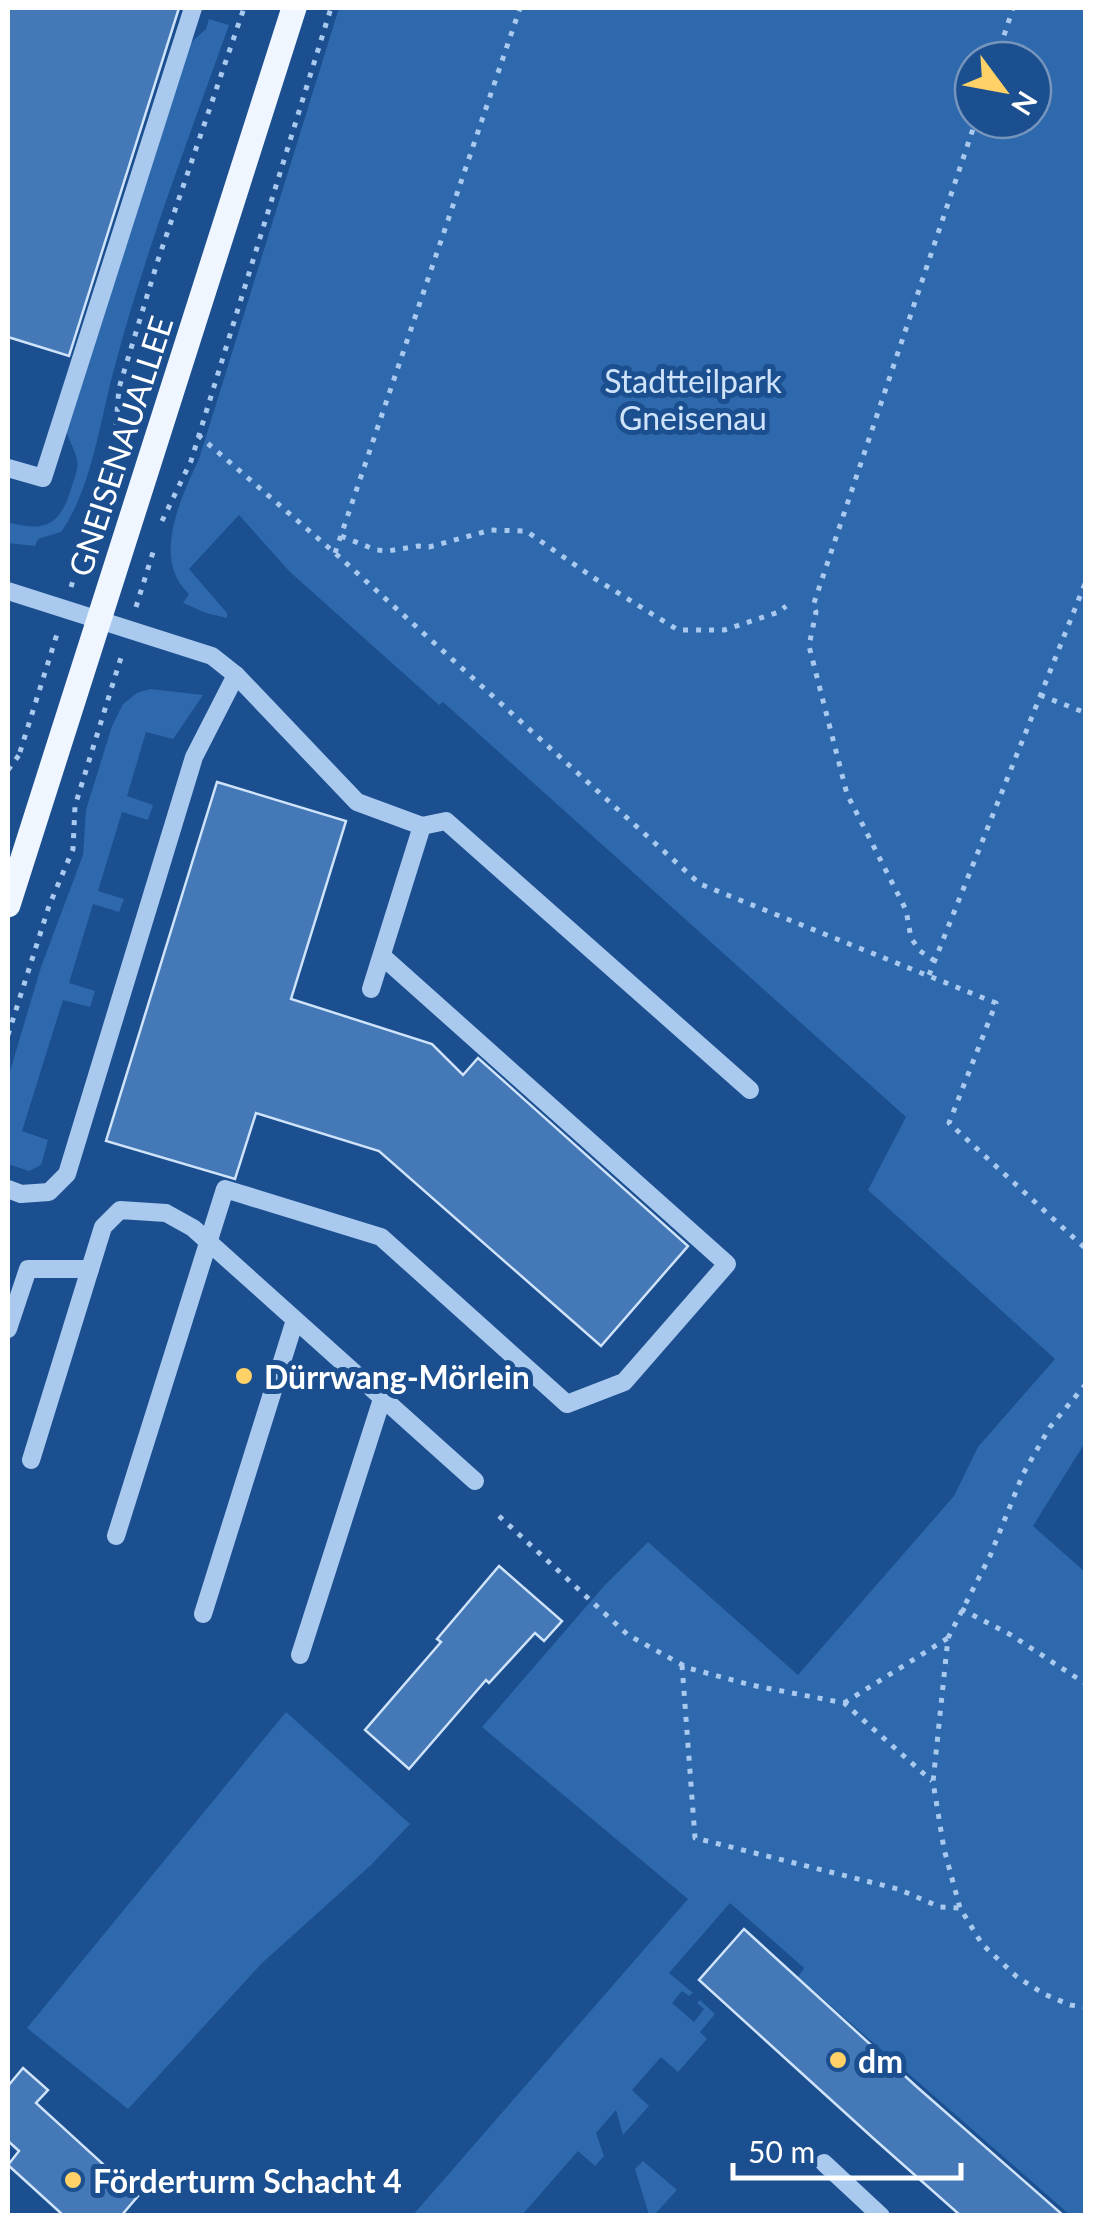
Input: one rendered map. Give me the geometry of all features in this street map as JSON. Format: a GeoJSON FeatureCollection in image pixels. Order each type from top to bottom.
{"type":"FeatureCollection","features":[{"type":"Feature","properties":{"kind":"main road","name":"GNEISENAUALLEE"},"geometry":{"type":"LineString","coordinates":[[8,905],[294,8]]}},
{"type":"Feature","properties":{"kind":"street"},"geometry":{"type":"LineString","coordinates":[[8,468],[43,478],[193,8]]}},
{"type":"Feature","properties":{"kind":"street"},"geometry":{"type":"LineString","coordinates":[[8,592],[212,656],[236,675],[357,802],[422,826],[446,821],[750,1090]]}},
{"type":"Feature","properties":{"kind":"street"},"geometry":{"type":"LineString","coordinates":[[8,1190],[21,1194],[48,1192],[67,1174],[194,758],[236,675]]}},
{"type":"Feature","properties":{"kind":"street"},"geometry":{"type":"LineString","coordinates":[[371,989],[422,826]]}},
{"type":"Feature","properties":{"kind":"street"},"geometry":{"type":"LineString","coordinates":[[116,1536],[225,1189],[382,1237],[568,1404],[624,1382],[727,1264],[382,956]]}},
{"type":"Feature","properties":{"kind":"street"},"geometry":{"type":"LineString","coordinates":[[30,1460],[103,1227],[120,1210],[166,1212],[194,1228],[475,1481]]}},
{"type":"Feature","properties":{"kind":"street"},"geometry":{"type":"LineString","coordinates":[[8,1329],[28,1269],[90,1269]]}},
{"type":"Feature","properties":{"kind":"street"},"geometry":{"type":"LineString","coordinates":[[202,1614],[295,1320]]}},
{"type":"Feature","properties":{"kind":"street"},"geometry":{"type":"LineString","coordinates":[[300,1655],[382,1399]]}},
{"type":"Feature","properties":{"kind":"street"},"geometry":{"type":"LineString","coordinates":[[824,2163],[882,2216]]}},
{"type":"Feature","properties":{"kind":"path"},"geometry":{"type":"LineString","coordinates":[[20,752],[114,451],[119,388],[244,8]]}},
{"type":"Feature","properties":{"kind":"path"},"geometry":{"type":"LineString","coordinates":[[8,1034],[49,906],[73,849],[75,806],[164,518],[191,461],[331,8]]}},
{"type":"Feature","properties":{"kind":"path"},"geometry":{"type":"LineString","coordinates":[[336,553],[520,8]]}},
{"type":"Feature","properties":{"kind":"path"},"geometry":{"type":"LineString","coordinates":[[1003,40],[1013,8]]}},
{"type":"Feature","properties":{"kind":"path"},"geometry":{"type":"LineString","coordinates":[[812,606],[969,140]]}},
{"type":"Feature","properties":{"kind":"path"},"geometry":{"type":"LineString","coordinates":[[198,435],[336,553],[700,884],[996,1003],[949,1124],[1086,1249]]}},
{"type":"Feature","properties":{"kind":"path"},"geometry":{"type":"LineString","coordinates":[[341,536],[388,551],[430,548],[491,530],[526,531],[678,630],[724,630],[779,612],[786,606]]}},
{"type":"Feature","properties":{"kind":"path"},"geometry":{"type":"LineString","coordinates":[[930,975],[1086,581]]}},
{"type":"Feature","properties":{"kind":"path"},"geometry":{"type":"LineString","coordinates":[[804,603],[816,612],[809,646],[847,794],[906,910],[911,938],[935,961]]}},
{"type":"Feature","properties":{"kind":"path"},"geometry":{"type":"LineString","coordinates":[[1040,695],[1086,713]]}},
{"type":"Feature","properties":{"kind":"path"},"geometry":{"type":"LineString","coordinates":[[1086,1384],[1050,1427],[1023,1474],[990,1556],[948,1638],[933,1782],[944,1849],[960,1908],[982,1944],[1017,1977],[1044,1994],[1086,2007]]}},
{"type":"Feature","properties":{"kind":"path"},"geometry":{"type":"LineString","coordinates":[[498,1516],[628,1635],[682,1665],[751,1685],[844,1703],[933,1782]]}},
{"type":"Feature","properties":{"kind":"path"},"geometry":{"type":"LineString","coordinates":[[962,1609],[1086,1684]]}},
{"type":"Feature","properties":{"kind":"path"},"geometry":{"type":"LineString","coordinates":[[844,1703],[948,1638]]}},
{"type":"Feature","properties":{"kind":"path"},"geometry":{"type":"LineString","coordinates":[[682,1665],[696,1838],[898,1889],[940,1907],[960,1908]]}},
{"type":"Feature","properties":{"kind":"green space","name":"Stadtteilpark Gneisenau"},"geometry":{"type":"Polygon","coordinates":[[[339,8],[1085,8],[1086,1441],[1033,1526],[1085,1572],[1085,2215],[1070,2215],[798,1977],[804,1968],[730,1903],[669,1973],[693,1993],[689,1996],[682,1991],[672,2003],[694,2022],[704,2009],[697,2003],[700,2000],[715,2014],[700,2032],[707,2039],[678,2072],[661,2057],[632,2090],[649,2106],[623,2135],[616,2110],[596,2133],[604,2156],[595,2166],[578,2151],[522,2215],[413,2215],[688,1899],[482,1727],[604,1586],[648,1542],[798,1675],[954,1496],[978,1447],[1055,1359],[868,1190],[906,1117],[443,702],[439,705],[290,572],[239,515],[189,569],[227,613],[227,618],[183,603],[189,594],[172,564],[171,546],[184,492],[199,459],[339,8]]]}},
{"type":"Feature","properties":{"kind":"green space"},"geometry":{"type":"Polygon","coordinates":[[[209,19],[229,25],[138,285],[80,496],[61,532],[38,539],[35,546],[8,543],[8,522],[48,524],[66,504],[77,464],[66,429],[186,47],[206,29],[209,19]]]}},
{"type":"Feature","properties":{"kind":"green space"},"geometry":{"type":"Polygon","coordinates":[[[150,689],[203,695],[173,739],[146,732],[127,796],[153,805],[148,820],[122,812],[98,891],[124,899],[119,912],[93,904],[69,983],[95,991],[90,1007],[63,1000],[22,1131],[48,1140],[41,1165],[29,1171],[8,1164],[8,1078],[41,967],[83,855],[86,810],[112,726],[123,704],[150,689]]]}},
{"type":"Feature","properties":{"kind":"green space"},"geometry":{"type":"Polygon","coordinates":[[[286,1712],[410,1824],[371,1865],[261,1964],[128,2109],[27,2028],[286,1712]]]}},
{"type":"Feature","properties":{"kind":"green space"},"geometry":{"type":"Polygon","coordinates":[[[643,2161],[677,2190],[654,2215],[649,2215],[635,2169],[643,2161]]]}},
{"type":"Feature","properties":{"kind":"building"},"geometry":{"type":"Polygon","coordinates":[[[8,8],[179,8],[69,356],[8,337],[8,8]]]}},
{"type":"Feature","properties":{"kind":"building"},"geometry":{"type":"Polygon","coordinates":[[[217,782],[346,821],[291,999],[432,1044],[463,1075],[478,1058],[688,1246],[601,1346],[379,1151],[256,1113],[235,1179],[106,1141],[217,782]]]}},
{"type":"Feature","properties":{"kind":"building"},"geometry":{"type":"Polygon","coordinates":[[[499,1566],[562,1621],[544,1641],[535,1633],[489,1683],[486,1680],[409,1769],[365,1730],[441,1642],[437,1639],[499,1566]]]}},
{"type":"Feature","properties":{"kind":"building"},"geometry":{"type":"Polygon","coordinates":[[[744,1929],[1064,2216],[961,2216],[873,2138],[699,1980],[744,1929]]]}},
{"type":"Feature","properties":{"kind":"building","name":"Förderturm Schacht 4"},"geometry":{"type":"Polygon","coordinates":[[[23,2068],[48,2090],[36,2103],[138,2196],[121,2216],[64,2216],[8,2165],[19,2151],[8,2141],[8,2086],[23,2068]]]}},
{"type":"Feature","properties":{"kind":"place","name":"Dürrwang-Mörlein"},"geometry":{"type":"Point","coordinates":[244,1376]}},
{"type":"Feature","properties":{"kind":"place","name":"dm"},"geometry":{"type":"Point","coordinates":[838,2060]}},
{"type":"Feature","properties":{"kind":"place","name":"Förderturm Schacht 4"},"geometry":{"type":"Point","coordinates":[73,2180]}}]}
